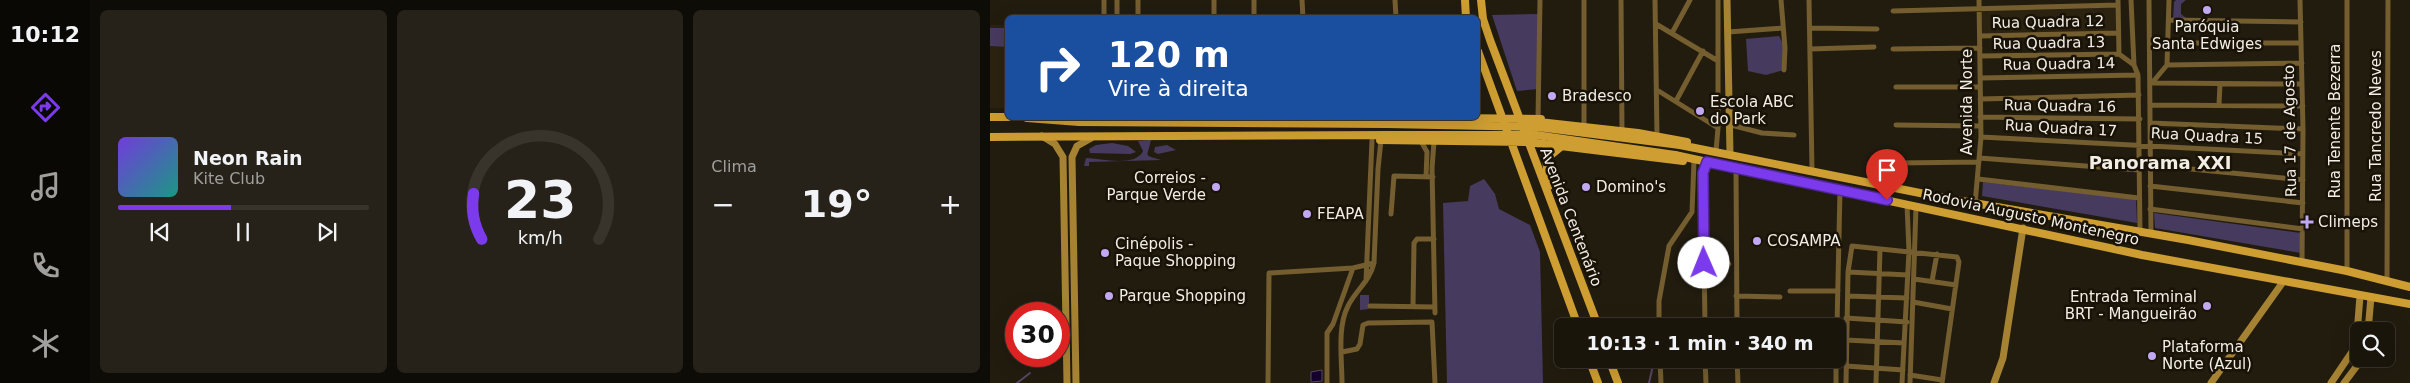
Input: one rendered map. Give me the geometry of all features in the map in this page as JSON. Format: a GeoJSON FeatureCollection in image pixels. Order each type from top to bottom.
{"type":"FeatureCollection","features":[{"type":"Feature","properties":{"kind":"main road"},"geometry":{"type":"LineString","coordinates":[[1465,0],[1466,15]]}},
{"type":"Feature","properties":{"kind":"main road","name":"Avenida Centenário"},"geometry":{"type":"LineString","coordinates":[[1481,0],[1487,30],[1595,318]]}},
{"type":"Feature","properties":{"kind":"main road","name":"Avenida Centenário"},"geometry":{"type":"LineString","coordinates":[[1480,57],[1575,318]]}},
{"type":"Feature","properties":{"kind":"main road"},"geometry":{"type":"LineString","coordinates":[[990,117],[1005,116]]}},
{"type":"Feature","properties":{"kind":"main road"},"geometry":{"type":"LineString","coordinates":[[1480,118],[1492,122],[1497,127],[1495,138],[1486,140]]}},
{"type":"Feature","properties":{"kind":"main road","name":"Rodovia Augusto Montenegro"},"geometry":{"type":"LineString","coordinates":[[1480,118],[1566,121],[1580,126],[1657,136],[1698,144],[1706,150],[1975,204],[2302,262],[2410,287]]}},
{"type":"Feature","properties":{"kind":"main road"},"geometry":{"type":"LineString","coordinates":[[1081,120],[1387,121],[1538,127],[1706,150]]}},
{"type":"Feature","properties":{"kind":"main road"},"geometry":{"type":"LineString","coordinates":[[1549,196],[1545,163],[1549,155],[1559,145],[1532,137],[1530,126],[1536,122],[1580,126]]}},
{"type":"Feature","properties":{"kind":"main road","name":"Rodovia Augusto Montenegro"},"geometry":{"type":"LineString","coordinates":[[990,137],[1042,135],[1327,136],[1334,139],[1434,142],[1486,140],[1528,142],[1694,160],[2024,228],[2142,255],[2410,304]]}},
{"type":"Feature","properties":{"kind":"main road"},"geometry":{"type":"LineString","coordinates":[[1327,136],[1536,135],[1676,155],[1694,160]]}},
{"type":"Feature","properties":{"kind":"main road"},"geometry":{"type":"LineString","coordinates":[[1496,141],[1516,157]]}},
{"type":"Feature","properties":{"kind":"main road"},"geometry":{"type":"LineString","coordinates":[[1592,368],[1598,383]]}},
{"type":"Feature","properties":{"kind":"main road"},"geometry":{"type":"LineString","coordinates":[[1612,368],[1618,383]]}},
{"type":"Feature","properties":{"kind":"street"},"geometry":{"type":"LineString","coordinates":[[1104,0],[1104,15]]}},
{"type":"Feature","properties":{"kind":"street"},"geometry":{"type":"LineString","coordinates":[[1116,0],[1117,15]]}},
{"type":"Feature","properties":{"kind":"street"},"geometry":{"type":"LineString","coordinates":[[1138,0],[1138,15]]}},
{"type":"Feature","properties":{"kind":"street"},"geometry":{"type":"LineString","coordinates":[[1214,0],[1214,15]]}},
{"type":"Feature","properties":{"kind":"street"},"geometry":{"type":"LineString","coordinates":[[1254,0],[1254,15]]}},
{"type":"Feature","properties":{"kind":"street"},"geometry":{"type":"LineString","coordinates":[[1302,0],[1302,15]]}},
{"type":"Feature","properties":{"kind":"street"},"geometry":{"type":"LineString","coordinates":[[1395,0],[1396,15]]}},
{"type":"Feature","properties":{"kind":"street"},"geometry":{"type":"LineString","coordinates":[[1538,119],[1540,0]]}},
{"type":"Feature","properties":{"kind":"street"},"geometry":{"type":"LineString","coordinates":[[1580,126],[1584,0]]}},
{"type":"Feature","properties":{"kind":"street"},"geometry":{"type":"LineString","coordinates":[[1621,0],[1622,131]]}},
{"type":"Feature","properties":{"kind":"street"},"geometry":{"type":"LineString","coordinates":[[1655,0],[1658,90],[1657,136]]}},
{"type":"Feature","properties":{"kind":"street"},"geometry":{"type":"LineString","coordinates":[[1672,33],[1690,0]]}},
{"type":"Feature","properties":{"kind":"street"},"geometry":{"type":"LineString","coordinates":[[1716,151],[1718,128],[1718,0]]}},
{"type":"Feature","properties":{"kind":"street"},"geometry":{"type":"LineString","coordinates":[[1728,0],[1730,154]]}},
{"type":"Feature","properties":{"kind":"street"},"geometry":{"type":"LineString","coordinates":[[1781,0],[1785,48],[1784,70]]}},
{"type":"Feature","properties":{"kind":"street"},"geometry":{"type":"LineString","coordinates":[[1809,0],[1812,170]]}},
{"type":"Feature","properties":{"kind":"street","name":"Avenida Norte"},"geometry":{"type":"LineString","coordinates":[[1975,204],[1981,137],[1979,0]]}},
{"type":"Feature","properties":{"kind":"street"},"geometry":{"type":"LineString","coordinates":[[2132,0],[2134,65],[2138,75],[2140,119],[2138,198],[2140,232]]}},
{"type":"Feature","properties":{"kind":"street"},"geometry":{"type":"LineString","coordinates":[[2148,0],[2151,83],[2151,234]]}},
{"type":"Feature","properties":{"kind":"street"},"geometry":{"type":"LineString","coordinates":[[2151,83],[2168,65],[2170,43],[2169,0]]}},
{"type":"Feature","properties":{"kind":"street","name":"Rua 17 de Agosto"},"geometry":{"type":"LineString","coordinates":[[2300,0],[2303,129],[2302,262]]}},
{"type":"Feature","properties":{"kind":"street","name":"Rua Tenente Bezerra"},"geometry":{"type":"LineString","coordinates":[[2347,0],[2347,271]]}},
{"type":"Feature","properties":{"kind":"street","name":"Rua Tancredo Neves"},"geometry":{"type":"LineString","coordinates":[[2387,282],[2388,0]]}},
{"type":"Feature","properties":{"kind":"street"},"geometry":{"type":"LineString","coordinates":[[1893,11],[2118,3],[2119,54],[2134,65]]}},
{"type":"Feature","properties":{"kind":"street"},"geometry":{"type":"LineString","coordinates":[[2169,20],[2301,22]]}},
{"type":"Feature","properties":{"kind":"street"},"geometry":{"type":"LineString","coordinates":[[1656,24],[1718,61]]}},
{"type":"Feature","properties":{"kind":"street"},"geometry":{"type":"LineString","coordinates":[[1728,32],[1783,28]]}},
{"type":"Feature","properties":{"kind":"street"},"geometry":{"type":"LineString","coordinates":[[1810,28],[1877,29]]}},
{"type":"Feature","properties":{"kind":"street","name":"Rua Quadra 12"},"geometry":{"type":"LineString","coordinates":[[1980,36],[2118,33]]}},
{"type":"Feature","properties":{"kind":"street"},"geometry":{"type":"LineString","coordinates":[[2170,43],[2301,43]]}},
{"type":"Feature","properties":{"kind":"street"},"geometry":{"type":"LineString","coordinates":[[1810,49],[1874,47]]}},
{"type":"Feature","properties":{"kind":"street"},"geometry":{"type":"LineString","coordinates":[[1893,49],[1980,48]]}},
{"type":"Feature","properties":{"kind":"street"},"geometry":{"type":"LineString","coordinates":[[1676,100],[1703,51]]}},
{"type":"Feature","properties":{"kind":"street","name":"Rua Quadra 13"},"geometry":{"type":"LineString","coordinates":[[1980,56],[2119,54]]}},
{"type":"Feature","properties":{"kind":"street"},"geometry":{"type":"LineString","coordinates":[[2168,65],[2302,63]]}},
{"type":"Feature","properties":{"kind":"street","name":"Rua Quadra 14"},"geometry":{"type":"LineString","coordinates":[[1980,78],[2138,75]]}},
{"type":"Feature","properties":{"kind":"street"},"geometry":{"type":"LineString","coordinates":[[2151,83],[2302,84]]}},
{"type":"Feature","properties":{"kind":"street"},"geometry":{"type":"LineString","coordinates":[[2219,105],[2220,84]]}},
{"type":"Feature","properties":{"kind":"street"},"geometry":{"type":"LineString","coordinates":[[1896,87],[1980,87]]}},
{"type":"Feature","properties":{"kind":"street"},"geometry":{"type":"LineString","coordinates":[[1658,90],[1718,128]]}},
{"type":"Feature","properties":{"kind":"street"},"geometry":{"type":"LineString","coordinates":[[1980,99],[2139,95]]}},
{"type":"Feature","properties":{"kind":"street"},"geometry":{"type":"LineString","coordinates":[[2150,105],[2302,106]]}},
{"type":"Feature","properties":{"kind":"street","name":"Rua Quadra 16"},"geometry":{"type":"LineString","coordinates":[[1980,118],[2140,119]]}},
{"type":"Feature","properties":{"kind":"street"},"geometry":{"type":"LineString","coordinates":[[2150,123],[2303,129]]}},
{"type":"Feature","properties":{"kind":"street"},"geometry":{"type":"LineString","coordinates":[[1731,125],[1762,133],[1794,135]]}},
{"type":"Feature","properties":{"kind":"street"},"geometry":{"type":"LineString","coordinates":[[1896,125],[1980,126]]}},
{"type":"Feature","properties":{"kind":"street"},"geometry":{"type":"LineString","coordinates":[[1042,135],[1055,144],[1061,152],[1069,302]]}},
{"type":"Feature","properties":{"kind":"street"},"geometry":{"type":"LineString","coordinates":[[1076,383],[1070,328],[1071,167],[1074,151],[1080,144],[1096,136]]}},
{"type":"Feature","properties":{"kind":"street","name":"Rua Quadra 17"},"geometry":{"type":"LineString","coordinates":[[1981,137],[2140,144]]}},
{"type":"Feature","properties":{"kind":"street"},"geometry":{"type":"LineString","coordinates":[[1366,281],[1372,140]]}},
{"type":"Feature","properties":{"kind":"street"},"geometry":{"type":"LineString","coordinates":[[1342,383],[1345,314],[1348,305],[1371,275],[1374,263],[1381,140]]}},
{"type":"Feature","properties":{"kind":"street"},"geometry":{"type":"LineString","coordinates":[[1370,306],[1413,306],[1435,310],[1433,177],[1430,152],[1421,141]]}},
{"type":"Feature","properties":{"kind":"street"},"geometry":{"type":"LineString","coordinates":[[1426,177],[1430,152],[1434,142]]}},
{"type":"Feature","properties":{"kind":"street","name":"Rua Quadra 15"},"geometry":{"type":"LineString","coordinates":[[2140,144],[2303,154]]}},
{"type":"Feature","properties":{"kind":"street"},"geometry":{"type":"LineString","coordinates":[[1061,152],[1067,149],[1074,151]]}},
{"type":"Feature","properties":{"kind":"street"},"geometry":{"type":"LineString","coordinates":[[1659,318],[1659,301],[1669,246],[1692,212],[1692,172],[1694,160]]}},
{"type":"Feature","properties":{"kind":"street"},"geometry":{"type":"LineString","coordinates":[[1898,163],[1979,160],[2139,170]]}},
{"type":"Feature","properties":{"kind":"street"},"geometry":{"type":"LineString","coordinates":[[1705,318],[1703,173],[1707,162]]}},
{"type":"Feature","properties":{"kind":"street"},"geometry":{"type":"LineString","coordinates":[[2150,165],[2303,180]]}},
{"type":"Feature","properties":{"kind":"street"},"geometry":{"type":"LineString","coordinates":[[1736,169],[1737,318]]}},
{"type":"Feature","properties":{"kind":"street"},"geometry":{"type":"LineString","coordinates":[[1692,172],[1703,173]]}},
{"type":"Feature","properties":{"kind":"street"},"geometry":{"type":"LineString","coordinates":[[1391,214],[1394,176],[1433,177]]}},
{"type":"Feature","properties":{"kind":"street"},"geometry":{"type":"LineString","coordinates":[[1978,179],[2138,198]]}},
{"type":"Feature","properties":{"kind":"street"},"geometry":{"type":"LineString","coordinates":[[2150,186],[2303,203]]}},
{"type":"Feature","properties":{"kind":"street"},"geometry":{"type":"LineString","coordinates":[[1837,318],[1840,189]]}},
{"type":"Feature","properties":{"kind":"street"},"geometry":{"type":"LineString","coordinates":[[1902,383],[1909,251],[1907,205]]}},
{"type":"Feature","properties":{"kind":"street"},"geometry":{"type":"LineString","coordinates":[[1910,383],[1916,207]]}},
{"type":"Feature","properties":{"kind":"street"},"geometry":{"type":"LineString","coordinates":[[2150,209],[2303,229]]}},
{"type":"Feature","properties":{"kind":"street"},"geometry":{"type":"LineString","coordinates":[[1692,212],[1703,213]]}},
{"type":"Feature","properties":{"kind":"street"},"geometry":{"type":"LineString","coordinates":[[1994,383],[2003,358],[2024,228]]}},
{"type":"Feature","properties":{"kind":"street"},"geometry":{"type":"LineString","coordinates":[[1413,306],[1414,243],[1417,240],[1434,239]]}},
{"type":"Feature","properties":{"kind":"street"},"geometry":{"type":"LineString","coordinates":[[1910,375],[1942,382],[1959,262],[1956,255],[1852,246],[1848,272],[1846,318],[1913,322]]}},
{"type":"Feature","properties":{"kind":"street"},"geometry":{"type":"LineString","coordinates":[[1876,383],[1880,249]]}},
{"type":"Feature","properties":{"kind":"street"},"geometry":{"type":"LineString","coordinates":[[1932,281],[1937,254]]}},
{"type":"Feature","properties":{"kind":"street"},"geometry":{"type":"LineString","coordinates":[[1268,383],[1269,273],[1353,268],[1374,263]]}},
{"type":"Feature","properties":{"kind":"street"},"geometry":{"type":"LineString","coordinates":[[1704,263],[1728,264]]}},
{"type":"Feature","properties":{"kind":"street"},"geometry":{"type":"LineString","coordinates":[[1327,383],[1327,333],[1333,324],[1353,268]]}},
{"type":"Feature","properties":{"kind":"street"},"geometry":{"type":"LineString","coordinates":[[1848,272],[1908,275]]}},
{"type":"Feature","properties":{"kind":"street"},"geometry":{"type":"LineString","coordinates":[[1914,278],[1956,285]]}},
{"type":"Feature","properties":{"kind":"street"},"geometry":{"type":"LineString","coordinates":[[2211,383],[2283,282]]}},
{"type":"Feature","properties":{"kind":"street"},"geometry":{"type":"LineString","coordinates":[[1790,291],[1838,292]]}},
{"type":"Feature","properties":{"kind":"street"},"geometry":{"type":"LineString","coordinates":[[1736,296],[1780,296]]}},
{"type":"Feature","properties":{"kind":"street"},"geometry":{"type":"LineString","coordinates":[[1848,296],[1907,298]]}},
{"type":"Feature","properties":{"kind":"street"},"geometry":{"type":"LineString","coordinates":[[2331,383],[2356,346],[2360,296]]}},
{"type":"Feature","properties":{"kind":"street"},"geometry":{"type":"LineString","coordinates":[[2369,322],[2371,298]]}},
{"type":"Feature","properties":{"kind":"street"},"geometry":{"type":"LineString","coordinates":[[1913,302],[1952,309]]}},
{"type":"Feature","properties":{"kind":"street"},"geometry":{"type":"LineString","coordinates":[[1342,352],[1358,349],[1363,325],[1368,323],[1432,322],[1435,383]]}},
{"type":"Feature","properties":{"kind":"street"},"geometry":{"type":"LineString","coordinates":[[1846,340],[1904,343]]}},
{"type":"Feature","properties":{"kind":"street"},"geometry":{"type":"LineString","coordinates":[[1846,366],[1903,370]]}},
{"type":"Feature","properties":{"kind":"street"},"geometry":{"type":"LineString","coordinates":[[1066,383],[1067,367]]}},
{"type":"Feature","properties":{"kind":"street"},"geometry":{"type":"LineString","coordinates":[[2344,383],[2356,367]]}},
{"type":"Feature","properties":{"kind":"street"},"geometry":{"type":"LineString","coordinates":[[1660,368],[1661,383]]}},
{"type":"Feature","properties":{"kind":"street"},"geometry":{"type":"LineString","coordinates":[[1705,368],[1706,383]]}},
{"type":"Feature","properties":{"kind":"street"},"geometry":{"type":"LineString","coordinates":[[1737,368],[1738,383]]}},
{"type":"Feature","properties":{"kind":"street"},"geometry":{"type":"LineString","coordinates":[[1836,368],[1836,383]]}},
{"type":"Feature","properties":{"kind":"street"},"geometry":{"type":"LineString","coordinates":[[1846,368],[1846,383]]}},
{"type":"Feature","properties":{"kind":"shaded area"},"geometry":{"type":"Polygon","coordinates":[[[2176,0],[2186,0],[2181,4],[2181,14],[2190,21],[2173,20],[2174,2],[2176,0]]]}},
{"type":"Feature","properties":{"kind":"shaded area"},"geometry":{"type":"Polygon","coordinates":[[[2117,7],[2116,31],[1981,34],[1979,10],[2117,7]]]}},
{"type":"Feature","properties":{"kind":"shaded area"},"geometry":{"type":"Polygon","coordinates":[[[1540,14],[1539,89],[1517,91],[1492,15],[1540,14]]]}},
{"type":"Feature","properties":{"kind":"shaded area"},"geometry":{"type":"Polygon","coordinates":[[[990,25],[1005,25],[1005,108],[990,108],[990,25]]]}},
{"type":"Feature","properties":{"kind":"shaded area"},"geometry":{"type":"Polygon","coordinates":[[[990,28],[1005,28],[1005,47],[990,46],[990,28]]]}},
{"type":"Feature","properties":{"kind":"shaded area"},"geometry":{"type":"Polygon","coordinates":[[[1779,36],[1785,48],[1784,70],[1766,75],[1748,71],[1746,39],[1779,36]]]}},
{"type":"Feature","properties":{"kind":"shaded area"},"geometry":{"type":"Polygon","coordinates":[[[1151,140],[1148,155],[1161,160],[1125,161],[1139,156],[1143,151],[1138,141],[1151,140]]]}},
{"type":"Feature","properties":{"kind":"shaded area"},"geometry":{"type":"Polygon","coordinates":[[[1112,143],[1128,146],[1136,152],[1130,154],[1090,153],[1089,149],[1096,145],[1112,143]]]}},
{"type":"Feature","properties":{"kind":"shaded area"},"geometry":{"type":"Polygon","coordinates":[[[1167,145],[1176,150],[1158,154],[1154,152],[1155,147],[1167,145]]]}},
{"type":"Feature","properties":{"kind":"shaded area"},"geometry":{"type":"Polygon","coordinates":[[[1086,158],[1125,161],[1089,162],[1089,166],[1084,166],[1086,158]]]}},
{"type":"Feature","properties":{"kind":"shaded area"},"geometry":{"type":"Polygon","coordinates":[[[1484,179],[1495,194],[1499,209],[1530,225],[1540,252],[1543,383],[1447,383],[1443,203],[1468,201],[1470,186],[1484,179]]]}},
{"type":"Feature","properties":{"kind":"shaded area"},"geometry":{"type":"Polygon","coordinates":[[[1983,182],[2136,199],[2137,223],[1982,196],[1983,182]]]}},
{"type":"Feature","properties":{"kind":"shaded area"},"geometry":{"type":"Polygon","coordinates":[[[2154,213],[2301,233],[2301,253],[2155,228],[2154,213]]]}},
{"type":"Feature","properties":{"kind":"shaded area"},"geometry":{"type":"Polygon","coordinates":[[[1360,295],[1369,295],[1369,309],[1360,310],[1360,295]]]}},
{"type":"Feature","properties":{"kind":"shaded area"},"geometry":{"type":"Polygon","coordinates":[[[1322,370],[1322,381],[1311,382],[1311,372],[1322,370]]]}},
{"type":"Feature","properties":{"kind":"waterway"},"geometry":{"type":"LineString","coordinates":[[1649,383],[1652,368]]}},
{"type":"Feature","properties":{"kind":"waterway"},"geometry":{"type":"LineString","coordinates":[[1017,383],[1030,373]]}},
{"type":"Feature","properties":{"kind":"place","name":"Paróquia Santa Edwiges"},"geometry":{"type":"Point","coordinates":[2207,10]}},
{"type":"Feature","properties":{"kind":"place","name":"Bradesco"},"geometry":{"type":"Point","coordinates":[1552,96]}},
{"type":"Feature","properties":{"kind":"place","name":"Escola ABC do Park"},"geometry":{"type":"Point","coordinates":[1700,111]}},
{"type":"Feature","properties":{"kind":"place","name":"Correios - Parque Verde"},"geometry":{"type":"Point","coordinates":[1216,187]}},
{"type":"Feature","properties":{"kind":"place","name":"Domino's"},"geometry":{"type":"Point","coordinates":[1586,187]}},
{"type":"Feature","properties":{"kind":"place","name":"FEAPA"},"geometry":{"type":"Point","coordinates":[1307,214]}},
{"type":"Feature","properties":{"kind":"place","name":"Climeps"},"geometry":{"type":"Point","coordinates":[2307,222]}},
{"type":"Feature","properties":{"kind":"place","name":"COSAMPA"},"geometry":{"type":"Point","coordinates":[1757,241]}},
{"type":"Feature","properties":{"kind":"place","name":"Cinépolis - Paque Shopping"},"geometry":{"type":"Point","coordinates":[1105,253]}},
{"type":"Feature","properties":{"kind":"place","name":"Parque Shopping"},"geometry":{"type":"Point","coordinates":[1109,296]}},
{"type":"Feature","properties":{"kind":"place","name":"Entrada Terminal BRT - Mangueirão"},"geometry":{"type":"Point","coordinates":[2207,306]}},
{"type":"Feature","properties":{"kind":"place","name":"Plataforma Norte (Azul)"},"geometry":{"type":"Point","coordinates":[2152,356]}},
{"type":"Feature","properties":{"kind":"district","name":"Panorama XXI"},"geometry":{"type":"Point","coordinates":[2160,163]}},
{"type":"Feature","properties":{"kind":"route"},"geometry":{"type":"LineString","coordinates":[[1704,263],[1703,173],[1707,162],[1887,200]]}}]}
